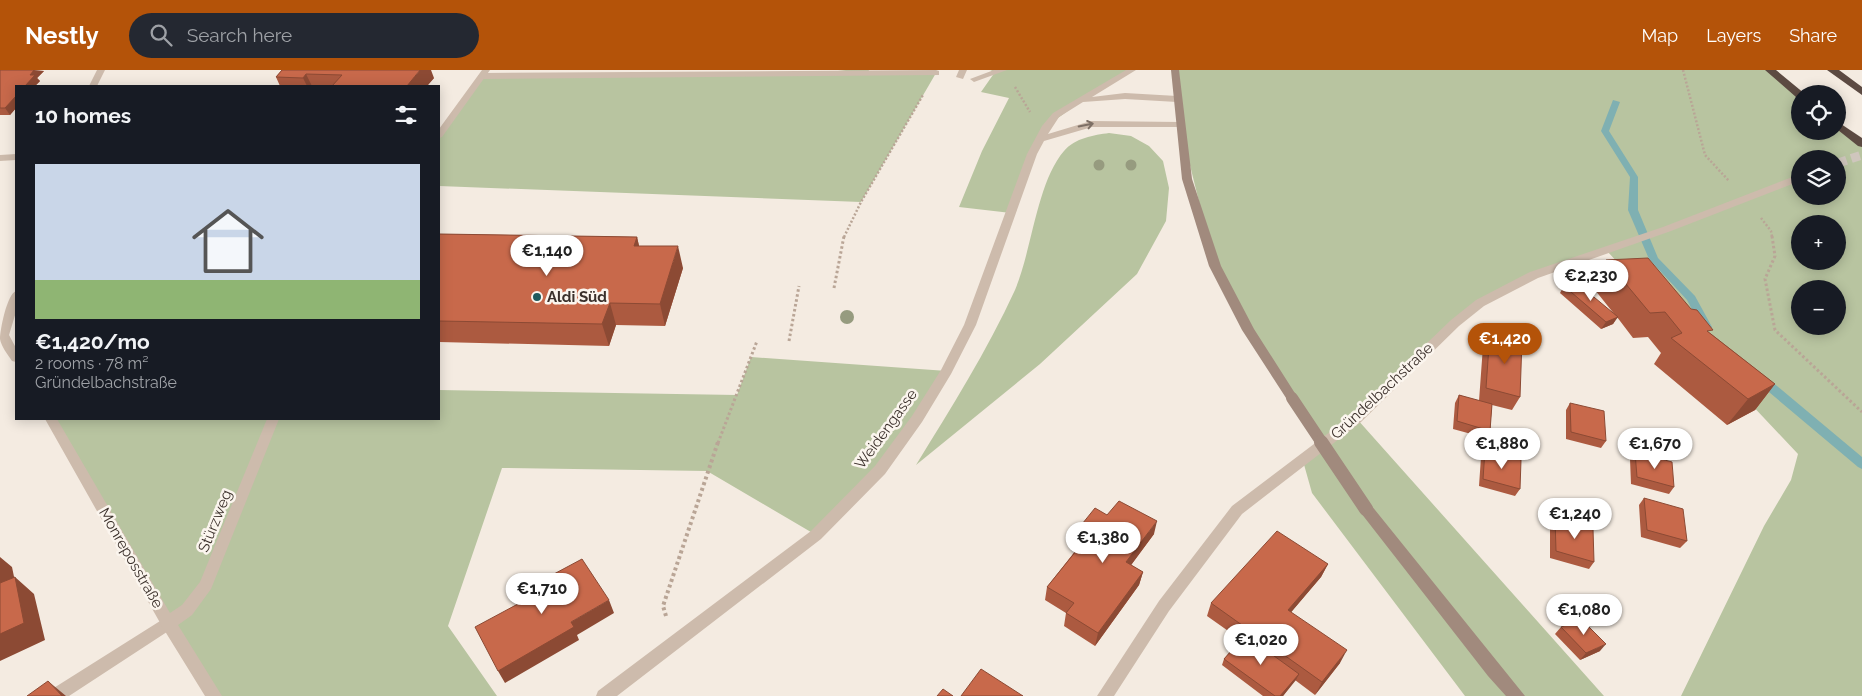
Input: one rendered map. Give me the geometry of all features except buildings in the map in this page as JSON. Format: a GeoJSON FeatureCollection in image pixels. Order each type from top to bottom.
{"type":"FeatureCollection","features":[{"type":"Feature","properties":{"kind":"highway"},"geometry":{"type":"LineString","coordinates":[[1770,70],[1791,87]]}},
{"type":"Feature","properties":{"kind":"highway"},"geometry":{"type":"LineString","coordinates":[[1832,70],[1862,92]]}},
{"type":"Feature","properties":{"kind":"highway"},"geometry":{"type":"LineString","coordinates":[[1846,131],[1862,144]]}},
{"type":"Feature","properties":{"kind":"main road"},"geometry":{"type":"LineString","coordinates":[[1175,70],[1188,180],[1214,266],[1248,330],[1366,508],[1494,671],[1517,696]]}},
{"type":"Feature","properties":{"kind":"street"},"geometry":{"type":"LineString","coordinates":[[94,85],[101,70]]}},
{"type":"Feature","properties":{"kind":"street","name":"Weidengasse"},"geometry":{"type":"LineString","coordinates":[[604,696],[816,535],[880,470],[917,419],[947,371],[970,325],[1032,154],[1047,126],[1056,115],[1132,70]]}},
{"type":"Feature","properties":{"kind":"street"},"geometry":{"type":"LineString","coordinates":[[974,79],[999,71]]}},
{"type":"Feature","properties":{"kind":"street"},"geometry":{"type":"LineString","coordinates":[[440,132],[484,73],[936,73]]}},
{"type":"Feature","properties":{"kind":"street","name":"Weidengasse"},"geometry":{"type":"LineString","coordinates":[[1077,102],[1125,96],[1178,99]]}},
{"type":"Feature","properties":{"kind":"street"},"geometry":{"type":"LineString","coordinates":[[1040,139],[1091,124],[1180,125]]}},
{"type":"Feature","properties":{"kind":"street"},"geometry":{"type":"LineString","coordinates":[[0,158],[15,157]]}},
{"type":"Feature","properties":{"kind":"street","name":"Gründelbachstraße"},"geometry":{"type":"LineString","coordinates":[[1105,696],[1164,606],[1237,510],[1356,419],[1455,323],[1480,303],[1534,275],[1667,229],[1791,180]]}},
{"type":"Feature","properties":{"kind":"street"},"geometry":{"type":"LineString","coordinates":[[15,298],[3,335],[15,356]]}},
{"type":"Feature","properties":{"kind":"street","name":"Monreposstraße"},"geometry":{"type":"LineString","coordinates":[[52,420],[168,623],[214,696]]}},
{"type":"Feature","properties":{"kind":"street","name":"Stürzweg"},"geometry":{"type":"LineString","coordinates":[[55,696],[187,610],[206,585],[273,420]]}},
{"type":"Feature","properties":{"kind":"path"},"geometry":{"type":"LineString","coordinates":[[1683,70],[1705,155],[1745,198],[1772,231],[1776,256],[1765,278],[1775,330],[1862,412]]}},
{"type":"Feature","properties":{"kind":"path"},"geometry":{"type":"LineString","coordinates":[[999,71],[1018,90],[1033,118]]}},
{"type":"Feature","properties":{"kind":"path"},"geometry":{"type":"LineString","coordinates":[[834,288],[844,237],[861,202],[936,73]]}},
{"type":"Feature","properties":{"kind":"path"},"geometry":{"type":"LineString","coordinates":[[789,342],[799,286]]}},
{"type":"Feature","properties":{"kind":"path"},"geometry":{"type":"LineString","coordinates":[[676,641],[663,606],[707,472],[757,341]]}},
{"type":"Feature","properties":{"kind":"green space"},"geometry":{"type":"Polygon","coordinates":[[[838,70],[869,70],[868,73],[936,73],[861,202],[440,186],[440,134],[482,76],[862,73],[838,70]]]}},
{"type":"Feature","properties":{"kind":"green space"},"geometry":{"type":"Polygon","coordinates":[[[990,70],[1132,70],[1095,91],[1047,126],[1011,213],[959,207],[982,151],[1009,98],[981,92],[995,72],[990,70]]]}},
{"type":"Feature","properties":{"kind":"green space"},"geometry":{"type":"Polygon","coordinates":[[[1175,70],[1770,70],[1791,88],[1791,140],[1846,140],[1846,131],[1862,142],[1862,696],[1681,696],[1764,526],[1791,480],[1798,454],[1606,250],[1534,275],[1480,303],[1357,419],[1604,696],[1465,696],[1312,493],[1303,461],[1327,443],[1292,398],[1215,266],[1180,125],[1175,70]]]}},
{"type":"Feature","properties":{"kind":"green space"},"geometry":{"type":"Polygon","coordinates":[[[1109,133],[1131,136],[1149,146],[1163,161],[1169,188],[1166,221],[1137,274],[1040,364],[916,465],[981,357],[1015,290],[1041,198],[1055,164],[1068,147],[1079,140],[1109,133]]]}},
{"type":"Feature","properties":{"kind":"green space"},"geometry":{"type":"Polygon","coordinates":[[[751,357],[947,371],[917,419],[816,535],[707,471],[502,468],[448,626],[497,696],[214,696],[168,623],[52,420],[440,420],[440,390],[737,395],[751,357]]]}},
{"type":"Feature","properties":{"kind":"waterway"},"geometry":{"type":"LineString","coordinates":[[1616,102],[1605,131],[1634,177],[1633,210],[1654,259],[1691,298],[1707,327]]}},
{"type":"Feature","properties":{"kind":"waterway"},"geometry":{"type":"LineString","coordinates":[[1761,379],[1862,464]]}},
{"type":"Feature","properties":{"kind":"tunnel"},"geometry":{"type":"LineString","coordinates":[[1846,160],[1862,155]]}},
{"type":"Feature","properties":{"kind":"place","name":"Aldi Süd"},"geometry":{"type":"Point","coordinates":[537,297]}}]}
